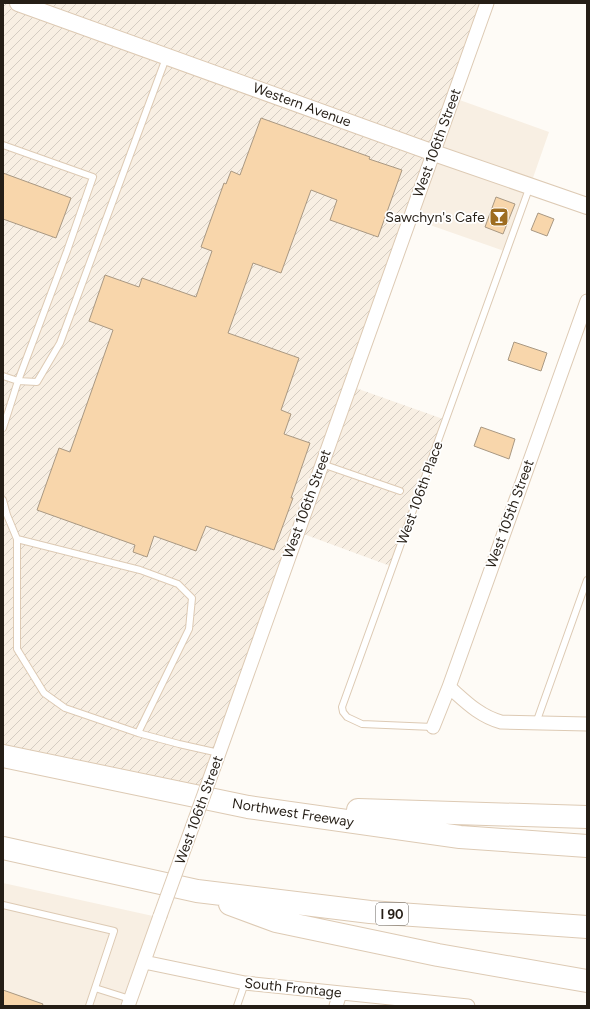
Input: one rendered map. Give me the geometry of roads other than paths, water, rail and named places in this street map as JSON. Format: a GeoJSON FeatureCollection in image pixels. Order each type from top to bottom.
{"type":"FeatureCollection","features":[{"type":"Feature","properties":{"kind":"highway","name":"Northwest Freeway"},"geometry":{"type":"LineString","coordinates":[[3,756],[248,807],[460,837],[587,846]]}},
{"type":"Feature","properties":{"kind":"highway"},"geometry":{"type":"LineString","coordinates":[[248,807],[587,817]]}},
{"type":"Feature","properties":{"kind":"highway","name":"I 90"},"geometry":{"type":"LineString","coordinates":[[3,848],[197,892],[370,912],[587,927]]}},
{"type":"Feature","properties":{"kind":"highway"},"geometry":{"type":"LineString","coordinates":[[197,892],[276,921],[438,955],[587,981]]}},
{"type":"Feature","properties":{"kind":"street","name":"Western Avenue"},"geometry":{"type":"LineString","coordinates":[[18,3],[434,153],[587,206]]}},
{"type":"Feature","properties":{"kind":"street","name":"West 106th Street"},"geometry":{"type":"LineString","coordinates":[[129,1003],[487,3]]}},
{"type":"Feature","properties":{"kind":"street","name":"West 105th Street"},"geometry":{"type":"LineString","coordinates":[[433,728],[587,301]]}},
{"type":"Feature","properties":{"kind":"street"},"geometry":{"type":"LineString","coordinates":[[449,687],[471,707],[488,717],[501,722],[587,724]]}},
{"type":"Feature","properties":{"kind":"street","name":"South Frontage"},"geometry":{"type":"LineString","coordinates":[[144,962],[245,983],[435,1004],[468,1006]]}},
{"type":"Feature","properties":{"kind":"street"},"geometry":{"type":"LineString","coordinates":[[336,1006],[340,993]]}},
{"type":"Feature","properties":{"kind":"lane"},"geometry":{"type":"LineString","coordinates":[[3,376],[18,381],[37,382],[60,343],[166,56]]}},
{"type":"Feature","properties":{"kind":"lane"},"geometry":{"type":"LineString","coordinates":[[3,145],[93,176],[67,251],[18,381],[3,428]]}},
{"type":"Feature","properties":{"kind":"lane","name":"West 106th Place"},"geometry":{"type":"LineString","coordinates":[[433,728],[362,724],[347,717],[343,712],[342,707],[530,186]]}},
{"type":"Feature","properties":{"kind":"lane"},"geometry":{"type":"LineString","coordinates":[[322,464],[400,491]]}},
{"type":"Feature","properties":{"kind":"lane"},"geometry":{"type":"LineString","coordinates":[[3,500],[7,515],[17,539],[17,649],[44,693],[65,708],[138,733],[219,753]]}},
{"type":"Feature","properties":{"kind":"lane"},"geometry":{"type":"LineString","coordinates":[[17,539],[140,570],[178,584],[192,598],[188,629],[138,733]]}},
{"type":"Feature","properties":{"kind":"lane"},"geometry":{"type":"LineString","coordinates":[[536,724],[587,580]]}},
{"type":"Feature","properties":{"kind":"lane"},"geometry":{"type":"LineString","coordinates":[[3,905],[114,931],[88,1006]]}},
{"type":"Feature","properties":{"kind":"lane"},"geometry":{"type":"LineString","coordinates":[[237,1006],[245,983]]}},
{"type":"Feature","properties":{"kind":"lane"},"geometry":{"type":"LineString","coordinates":[[95,988],[129,1003]]}},
{"type":"Feature","properties":{"kind":"place","name":"Sawchyn's Cafe"},"geometry":{"type":"Point","coordinates":[499,217]}}]}
